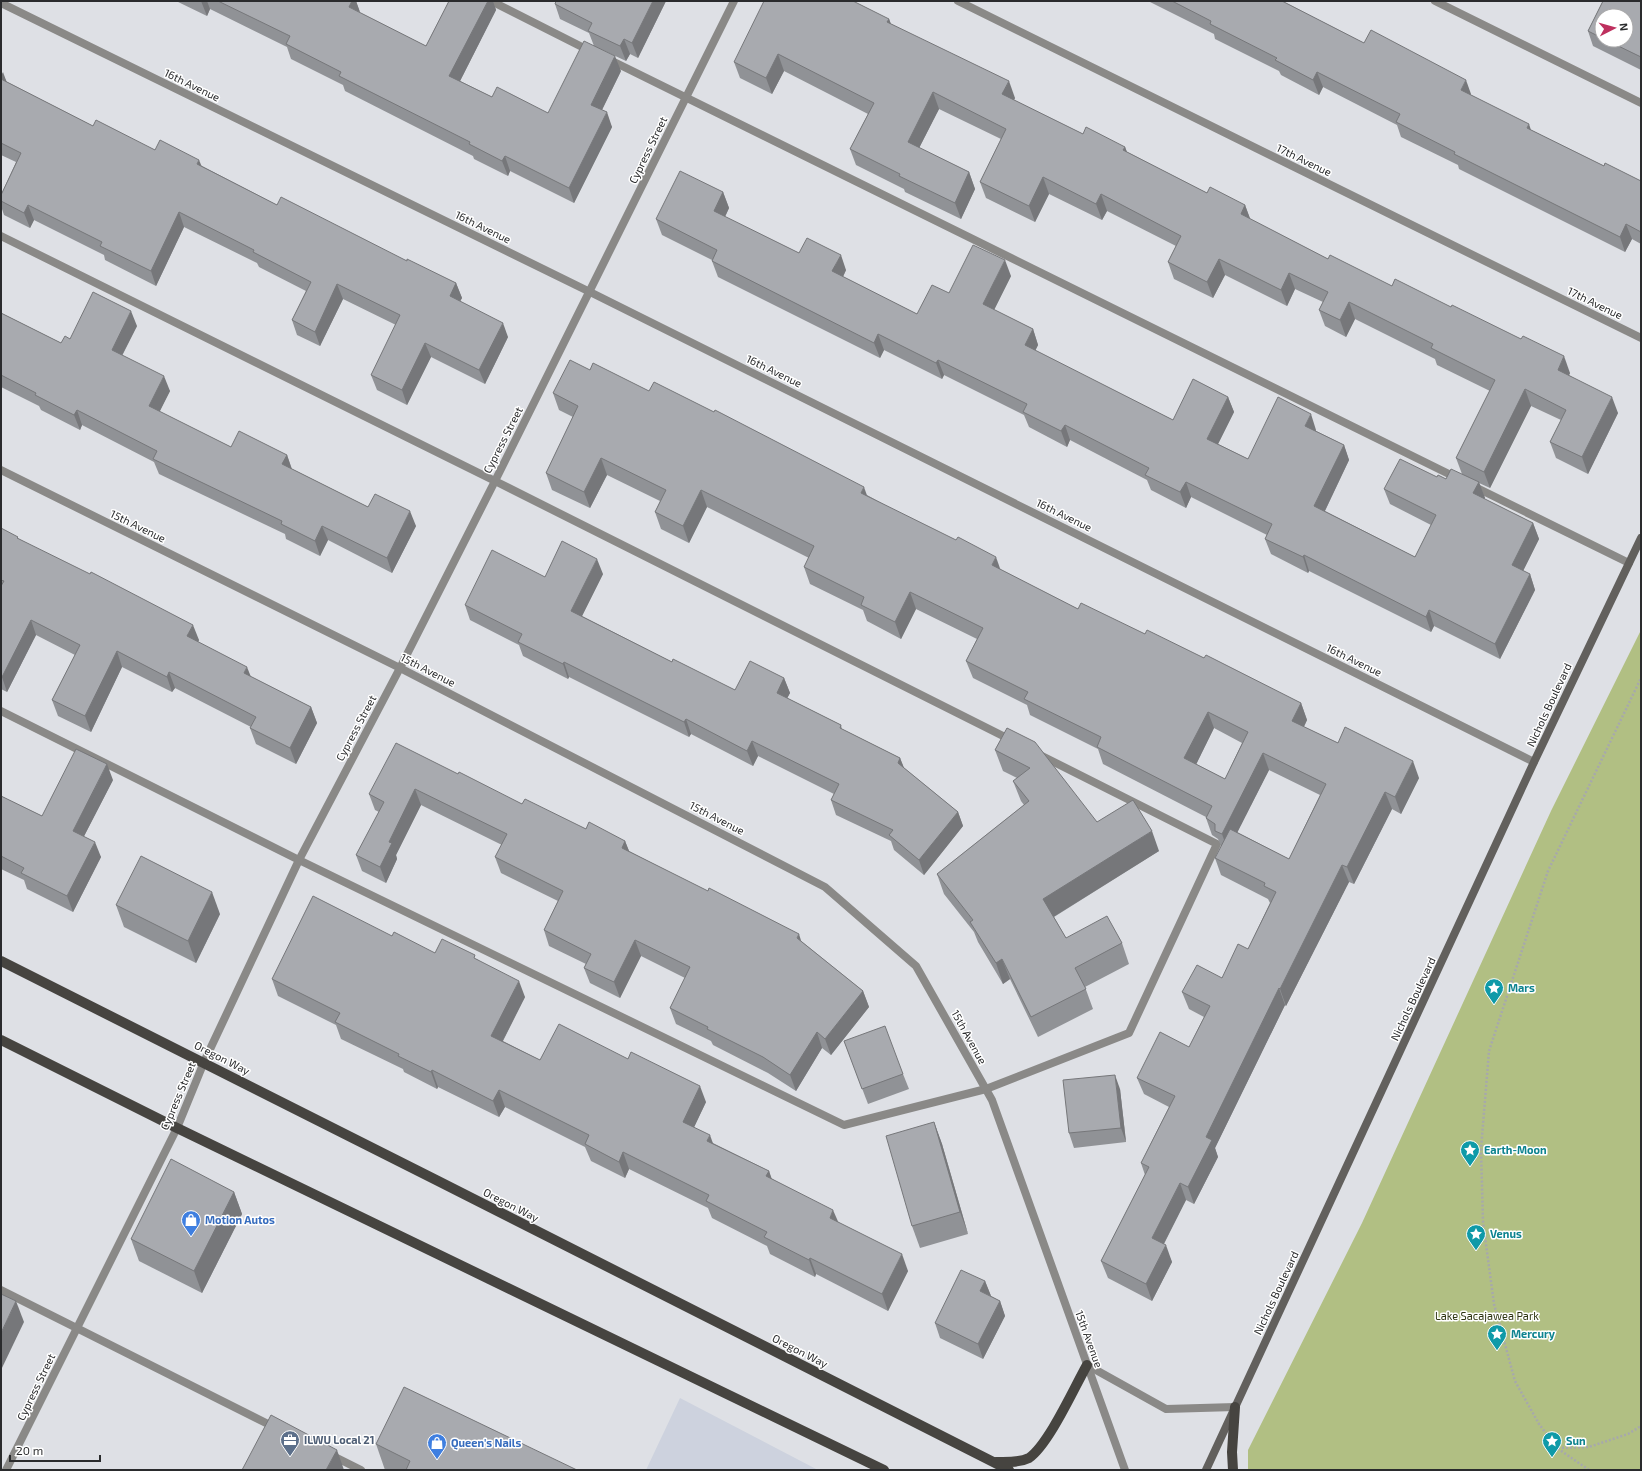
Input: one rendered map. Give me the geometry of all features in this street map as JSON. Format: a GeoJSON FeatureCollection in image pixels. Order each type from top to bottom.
{"type":"FeatureCollection","features":[{"type":"Feature","properties":{"kind":"main road","name":"Nichols Boulevard"},"geometry":{"type":"LineString","coordinates":[[1206,1470],[1534,762],[1641,538]]}},
{"type":"Feature","properties":{"kind":"main road","name":"Oregon Way"},"geometry":{"type":"LineString","coordinates":[[1,961],[204,1062],[1009,1470]]}},
{"type":"Feature","properties":{"kind":"main road"},"geometry":{"type":"LineString","coordinates":[[1,1040],[177,1128],[884,1470]]}},
{"type":"Feature","properties":{"kind":"main road"},"geometry":{"type":"LineString","coordinates":[[993,1462],[1013,1462],[1028,1458],[1046,1440],[1087,1365]]}},
{"type":"Feature","properties":{"kind":"main road"},"geometry":{"type":"LineString","coordinates":[[1233,1470],[1232,1452],[1235,1407]]}},
{"type":"Feature","properties":{"kind":"street"},"geometry":{"type":"LineString","coordinates":[[491,1],[1629,563]]}},
{"type":"Feature","properties":{"kind":"street","name":"Cypress Street"},"geometry":{"type":"LineString","coordinates":[[6,1470],[177,1128],[204,1062],[299,860],[400,668],[495,481],[734,1]]}},
{"type":"Feature","properties":{"kind":"street","name":"17th Avenue"},"geometry":{"type":"LineString","coordinates":[[958,1],[1641,338]]}},
{"type":"Feature","properties":{"kind":"street"},"geometry":{"type":"LineString","coordinates":[[1435,1],[1641,103]]}},
{"type":"Feature","properties":{"kind":"street","name":"16th Avenue"},"geometry":{"type":"LineString","coordinates":[[1,3],[590,292],[1534,762]]}},
{"type":"Feature","properties":{"kind":"street"},"geometry":{"type":"LineString","coordinates":[[1,236],[495,481],[1019,744]]}},
{"type":"Feature","properties":{"kind":"street","name":"15th Avenue"},"geometry":{"type":"LineString","coordinates":[[1,470],[400,668],[825,887],[916,966],[992,1100],[1125,1470]]}},
{"type":"Feature","properties":{"kind":"street"},"geometry":{"type":"LineString","coordinates":[[1,711],[299,860],[844,1125],[986,1089],[1129,1033],[1217,844],[1033,751]]}},
{"type":"Feature","properties":{"kind":"street"},"geometry":{"type":"LineString","coordinates":[[1,1290],[283,1431]]}},
{"type":"Feature","properties":{"kind":"street"},"geometry":{"type":"LineString","coordinates":[[1087,1365],[1166,1409],[1235,1407]]}},
{"type":"Feature","properties":{"kind":"street"},"geometry":{"type":"LineString","coordinates":[[325,1452],[361,1470]]}},
{"type":"Feature","properties":{"kind":"path"},"geometry":{"type":"LineString","coordinates":[[1589,1470],[1557,1448],[1539,1424],[1516,1381],[1494,1304],[1483,1222],[1482,1149],[1489,1051],[1548,871],[1641,678]]}},
{"type":"Feature","properties":{"kind":"path"},"geometry":{"type":"LineString","coordinates":[[1557,1448],[1589,1447],[1628,1434],[1641,1426]]}},
{"type":"Feature","properties":{"kind":"shaded area"},"geometry":{"type":"Polygon","coordinates":[[[680,1398],[818,1470],[646,1470],[680,1398]]]}},
{"type":"Feature","properties":{"kind":"green space","name":"Lake Sacajawea Park"},"geometry":{"type":"Polygon","coordinates":[[[1641,630],[1641,1470],[1248,1470],[1248,1450],[1362,1223],[1551,811],[1641,630]]]}},
{"type":"Feature","properties":{"kind":"building"},"geometry":{"type":"Polygon","coordinates":[[[218,1],[352,1],[349,7],[426,46],[449,1],[488,1],[449,76],[492,97],[497,87],[548,113],[584,41],[615,56],[591,105],[607,112],[569,188],[505,156],[502,161],[469,144],[470,142],[339,76],[341,72],[286,44],[290,36],[218,1]]]}},
{"type":"Feature","properties":{"kind":"building"},"geometry":{"type":"Polygon","coordinates":[[[556,1],[653,1],[632,43],[624,39],[620,46],[588,31],[592,23],[555,4],[556,1]]]}},
{"type":"Feature","properties":{"kind":"building"},"geometry":{"type":"Polygon","coordinates":[[[764,1],[853,1],[889,19],[887,22],[1009,81],[1002,94],[1083,134],[1086,127],[1125,147],[1123,150],[1207,193],[1210,187],[1245,205],[1241,214],[1328,259],[1330,255],[1392,286],[1395,279],[1451,307],[1452,305],[1521,339],[1523,336],[1564,356],[1558,370],[1612,397],[1582,457],[1550,442],[1566,410],[1525,389],[1484,472],[1456,458],[1495,380],[1431,348],[1433,344],[1349,302],[1340,320],[1319,310],[1328,292],[1289,273],[1281,290],[1219,259],[1207,282],[1168,262],[1181,236],[1101,194],[1096,204],[1043,177],[1029,206],[980,182],[1006,129],[933,92],[908,142],[969,172],[955,203],[899,176],[900,174],[850,149],[874,103],[778,54],[766,78],[734,62],[764,1]]]}},
{"type":"Feature","properties":{"kind":"building"},"geometry":{"type":"Polygon","coordinates":[[[1172,1],[1282,1],[1364,43],[1371,30],[1466,80],[1461,90],[1529,124],[1527,128],[1604,166],[1605,163],[1641,181],[1641,232],[1626,224],[1620,237],[1454,154],[1455,152],[1396,122],[1400,114],[1317,72],[1313,80],[1275,60],[1277,58],[1210,24],[1211,21],[1172,1]]]}},
{"type":"Feature","properties":{"kind":"building"},"geometry":{"type":"Polygon","coordinates":[[[1603,1],[1641,1],[1641,57],[1622,48],[1634,48],[1634,8],[1600,8],[1603,1]]]}},
{"type":"Feature","properties":{"kind":"building"},"geometry":{"type":"Polygon","coordinates":[[[1594,19],[1594,34],[1588,31],[1594,19]]]}},
{"type":"Feature","properties":{"kind":"building"},"geometry":{"type":"Polygon","coordinates":[[[1,79],[93,126],[96,120],[155,150],[160,140],[199,160],[197,164],[277,205],[281,197],[407,261],[407,259],[456,283],[450,296],[503,323],[479,370],[425,343],[402,390],[371,375],[400,315],[337,284],[315,332],[292,320],[311,282],[253,252],[254,250],[179,212],[151,271],[100,246],[102,242],[28,205],[24,213],[1,201],[1,195],[21,153],[1,143],[1,79]]]}},
{"type":"Feature","properties":{"kind":"building"},"geometry":{"type":"Polygon","coordinates":[[[680,171],[723,192],[714,211],[799,253],[807,238],[841,255],[832,271],[917,314],[932,285],[949,293],[973,245],[1005,260],[983,304],[1033,329],[1025,345],[1173,420],[1193,379],[1228,397],[1207,439],[1248,459],[1278,397],[1311,414],[1305,426],[1344,445],[1314,506],[1415,557],[1436,515],[1384,489],[1400,459],[1437,477],[1438,475],[1446,479],[1451,469],[1479,482],[1473,493],[1533,523],[1512,565],[1530,574],[1495,644],[1429,610],[1426,617],[1304,555],[1303,557],[1265,539],[1272,524],[1186,482],[1180,492],[1145,475],[1149,468],[1065,425],[1061,431],[1023,412],[1027,404],[938,360],[936,363],[878,334],[874,343],[712,261],[717,250],[656,219],[680,171]]]}},
{"type":"Feature","properties":{"kind":"building"},"geometry":{"type":"Polygon","coordinates":[[[93,292],[131,311],[112,350],[164,376],[149,406],[231,447],[239,431],[287,455],[282,464],[368,507],[375,494],[410,511],[387,558],[322,526],[315,541],[281,524],[282,521],[153,459],[157,451],[77,410],[74,415],[35,395],[36,393],[1,375],[1,313],[61,343],[65,336],[70,339],[93,292]]]}},
{"type":"Feature","properties":{"kind":"building"},"geometry":{"type":"Polygon","coordinates":[[[570,360],[590,370],[593,363],[649,391],[654,382],[714,412],[715,410],[864,487],[861,493],[956,540],[958,537],[996,557],[992,565],[1078,609],[1081,603],[1145,634],[1147,630],[1204,658],[1206,655],[1301,703],[1292,721],[1338,743],[1345,727],[1413,761],[1395,797],[1385,792],[1347,867],[1342,865],[1280,989],[1279,988],[1206,1137],[1212,1140],[1188,1187],[1180,1183],[1152,1238],[1166,1245],[1146,1284],[1101,1261],[1149,1167],[1141,1163],[1175,1096],[1137,1078],[1160,1032],[1189,1047],[1210,1006],[1182,992],[1197,965],[1222,978],[1238,944],[1248,949],[1276,892],[1264,886],[1265,883],[1215,858],[1230,829],[1289,859],[1326,784],[1263,753],[1222,834],[1215,831],[1215,824],[1206,818],[1212,806],[1097,747],[1101,737],[1024,699],[1028,692],[966,661],[983,628],[910,592],[895,622],[861,605],[864,597],[804,567],[814,546],[701,490],[683,526],[655,512],[666,490],[601,458],[584,492],[546,473],[578,406],[553,393],[570,360]],[[1208,712],[1184,758],[1225,779],[1248,732],[1208,712]]]}},
{"type":"Feature","properties":{"kind":"building"},"geometry":{"type":"Polygon","coordinates":[[[1,528],[18,537],[17,538],[90,574],[91,572],[193,625],[187,636],[247,667],[244,673],[311,707],[290,748],[250,728],[256,717],[169,672],[167,677],[117,651],[85,716],[52,700],[80,645],[31,620],[2,677],[1,586],[4,581],[1,580],[1,528]]]}},
{"type":"Feature","properties":{"kind":"building"},"geometry":{"type":"Polygon","coordinates":[[[562,541],[597,559],[571,611],[672,662],[673,659],[735,690],[750,661],[784,678],[777,693],[841,725],[840,728],[900,758],[898,763],[958,812],[919,860],[889,835],[893,830],[831,800],[839,784],[752,741],[747,751],[686,719],[684,722],[564,662],[563,664],[518,642],[522,634],[465,605],[492,550],[545,577],[562,541]]]}},
{"type":"Feature","properties":{"kind":"building"},"geometry":{"type":"Polygon","coordinates":[[[1007,728],[1035,742],[1097,822],[1133,800],[1152,831],[1043,899],[1066,938],[1107,916],[1122,943],[1075,968],[1086,989],[1031,1017],[1002,959],[996,963],[970,922],[973,920],[937,874],[1029,801],[1013,781],[1030,768],[995,750],[1007,728]]]}},
{"type":"Feature","properties":{"kind":"building"},"geometry":{"type":"Polygon","coordinates":[[[396,743],[458,774],[459,772],[522,804],[525,799],[586,829],[589,822],[625,841],[622,848],[708,891],[709,888],[799,934],[797,938],[863,991],[825,1039],[817,1032],[790,1075],[763,1057],[707,1029],[708,1027],[670,1008],[690,967],[635,940],[614,982],[584,968],[591,954],[544,930],[563,891],[495,857],[507,834],[415,789],[389,842],[392,843],[380,867],[356,855],[384,802],[369,794],[396,743]]]}},
{"type":"Feature","properties":{"kind":"building"},"geometry":{"type":"Polygon","coordinates":[[[76,749],[107,764],[73,831],[95,842],[67,896],[21,873],[24,868],[1,856],[1,796],[42,816],[76,749]]]}},
{"type":"Feature","properties":{"kind":"building"},"geometry":{"type":"Polygon","coordinates":[[[141,856],[212,892],[188,941],[116,905],[141,856]]]}},
{"type":"Feature","properties":{"kind":"building"},"geometry":{"type":"Polygon","coordinates":[[[313,896],[392,936],[394,932],[435,953],[442,939],[475,955],[474,958],[519,981],[491,1036],[540,1060],[559,1024],[628,1059],[631,1052],[700,1086],[683,1122],[710,1135],[707,1141],[769,1171],[766,1176],[833,1210],[830,1218],[902,1254],[882,1294],[764,1237],[767,1232],[706,1201],[709,1195],[623,1152],[619,1162],[585,1144],[589,1135],[499,1090],[493,1101],[432,1070],[431,1072],[398,1056],[399,1054],[335,1022],[340,1013],[272,979],[313,896]]]}},
{"type":"Feature","properties":{"kind":"building"},"geometry":{"type":"Polygon","coordinates":[[[885,1026],[903,1074],[862,1089],[844,1041],[885,1026]]]}},
{"type":"Feature","properties":{"kind":"building"},"geometry":{"type":"Polygon","coordinates":[[[1115,1075],[1121,1128],[1069,1133],[1063,1080],[1115,1075]]]}},
{"type":"Feature","properties":{"kind":"building"},"geometry":{"type":"Polygon","coordinates":[[[934,1122],[960,1212],[912,1226],[886,1136],[934,1122]]]}},
{"type":"Feature","properties":{"kind":"building","name":"Motion Autos"},"geometry":{"type":"Polygon","coordinates":[[[171,1159],[234,1192],[194,1271],[131,1239],[171,1159]]]}},
{"type":"Feature","properties":{"kind":"building"},"geometry":{"type":"Polygon","coordinates":[[[961,1270],[985,1281],[980,1291],[1000,1301],[978,1344],[935,1323],[961,1270]]]}},
{"type":"Feature","properties":{"kind":"building"},"geometry":{"type":"Polygon","coordinates":[[[1,1294],[16,1301],[1,1333],[1,1294]]]}},
{"type":"Feature","properties":{"kind":"building"},"geometry":{"type":"Polygon","coordinates":[[[404,1387],[577,1470],[406,1470],[410,1461],[376,1444],[404,1387]]]}},
{"type":"Feature","properties":{"kind":"building"},"geometry":{"type":"Polygon","coordinates":[[[271,1415],[337,1450],[326,1470],[242,1470],[271,1415]]]}},
{"type":"Feature","properties":{"kind":"place","name":"Mars"},"geometry":{"type":"Point","coordinates":[1494,1005]}},
{"type":"Feature","properties":{"kind":"place","name":"Earth-Moon"},"geometry":{"type":"Point","coordinates":[1470,1167]}},
{"type":"Feature","properties":{"kind":"place","name":"Motion Autos"},"geometry":{"type":"Point","coordinates":[191,1237]}},
{"type":"Feature","properties":{"kind":"place","name":"Venus"},"geometry":{"type":"Point","coordinates":[1476,1251]}},
{"type":"Feature","properties":{"kind":"place","name":"Mercury"},"geometry":{"type":"Point","coordinates":[1497,1351]}},
{"type":"Feature","properties":{"kind":"place","name":"ILWU Local 21"},"geometry":{"type":"Point","coordinates":[290,1457]}},
{"type":"Feature","properties":{"kind":"place","name":"Sun"},"geometry":{"type":"Point","coordinates":[1552,1458]}},
{"type":"Feature","properties":{"kind":"place","name":"Queen's Nails"},"geometry":{"type":"Point","coordinates":[437,1460]}}]}
